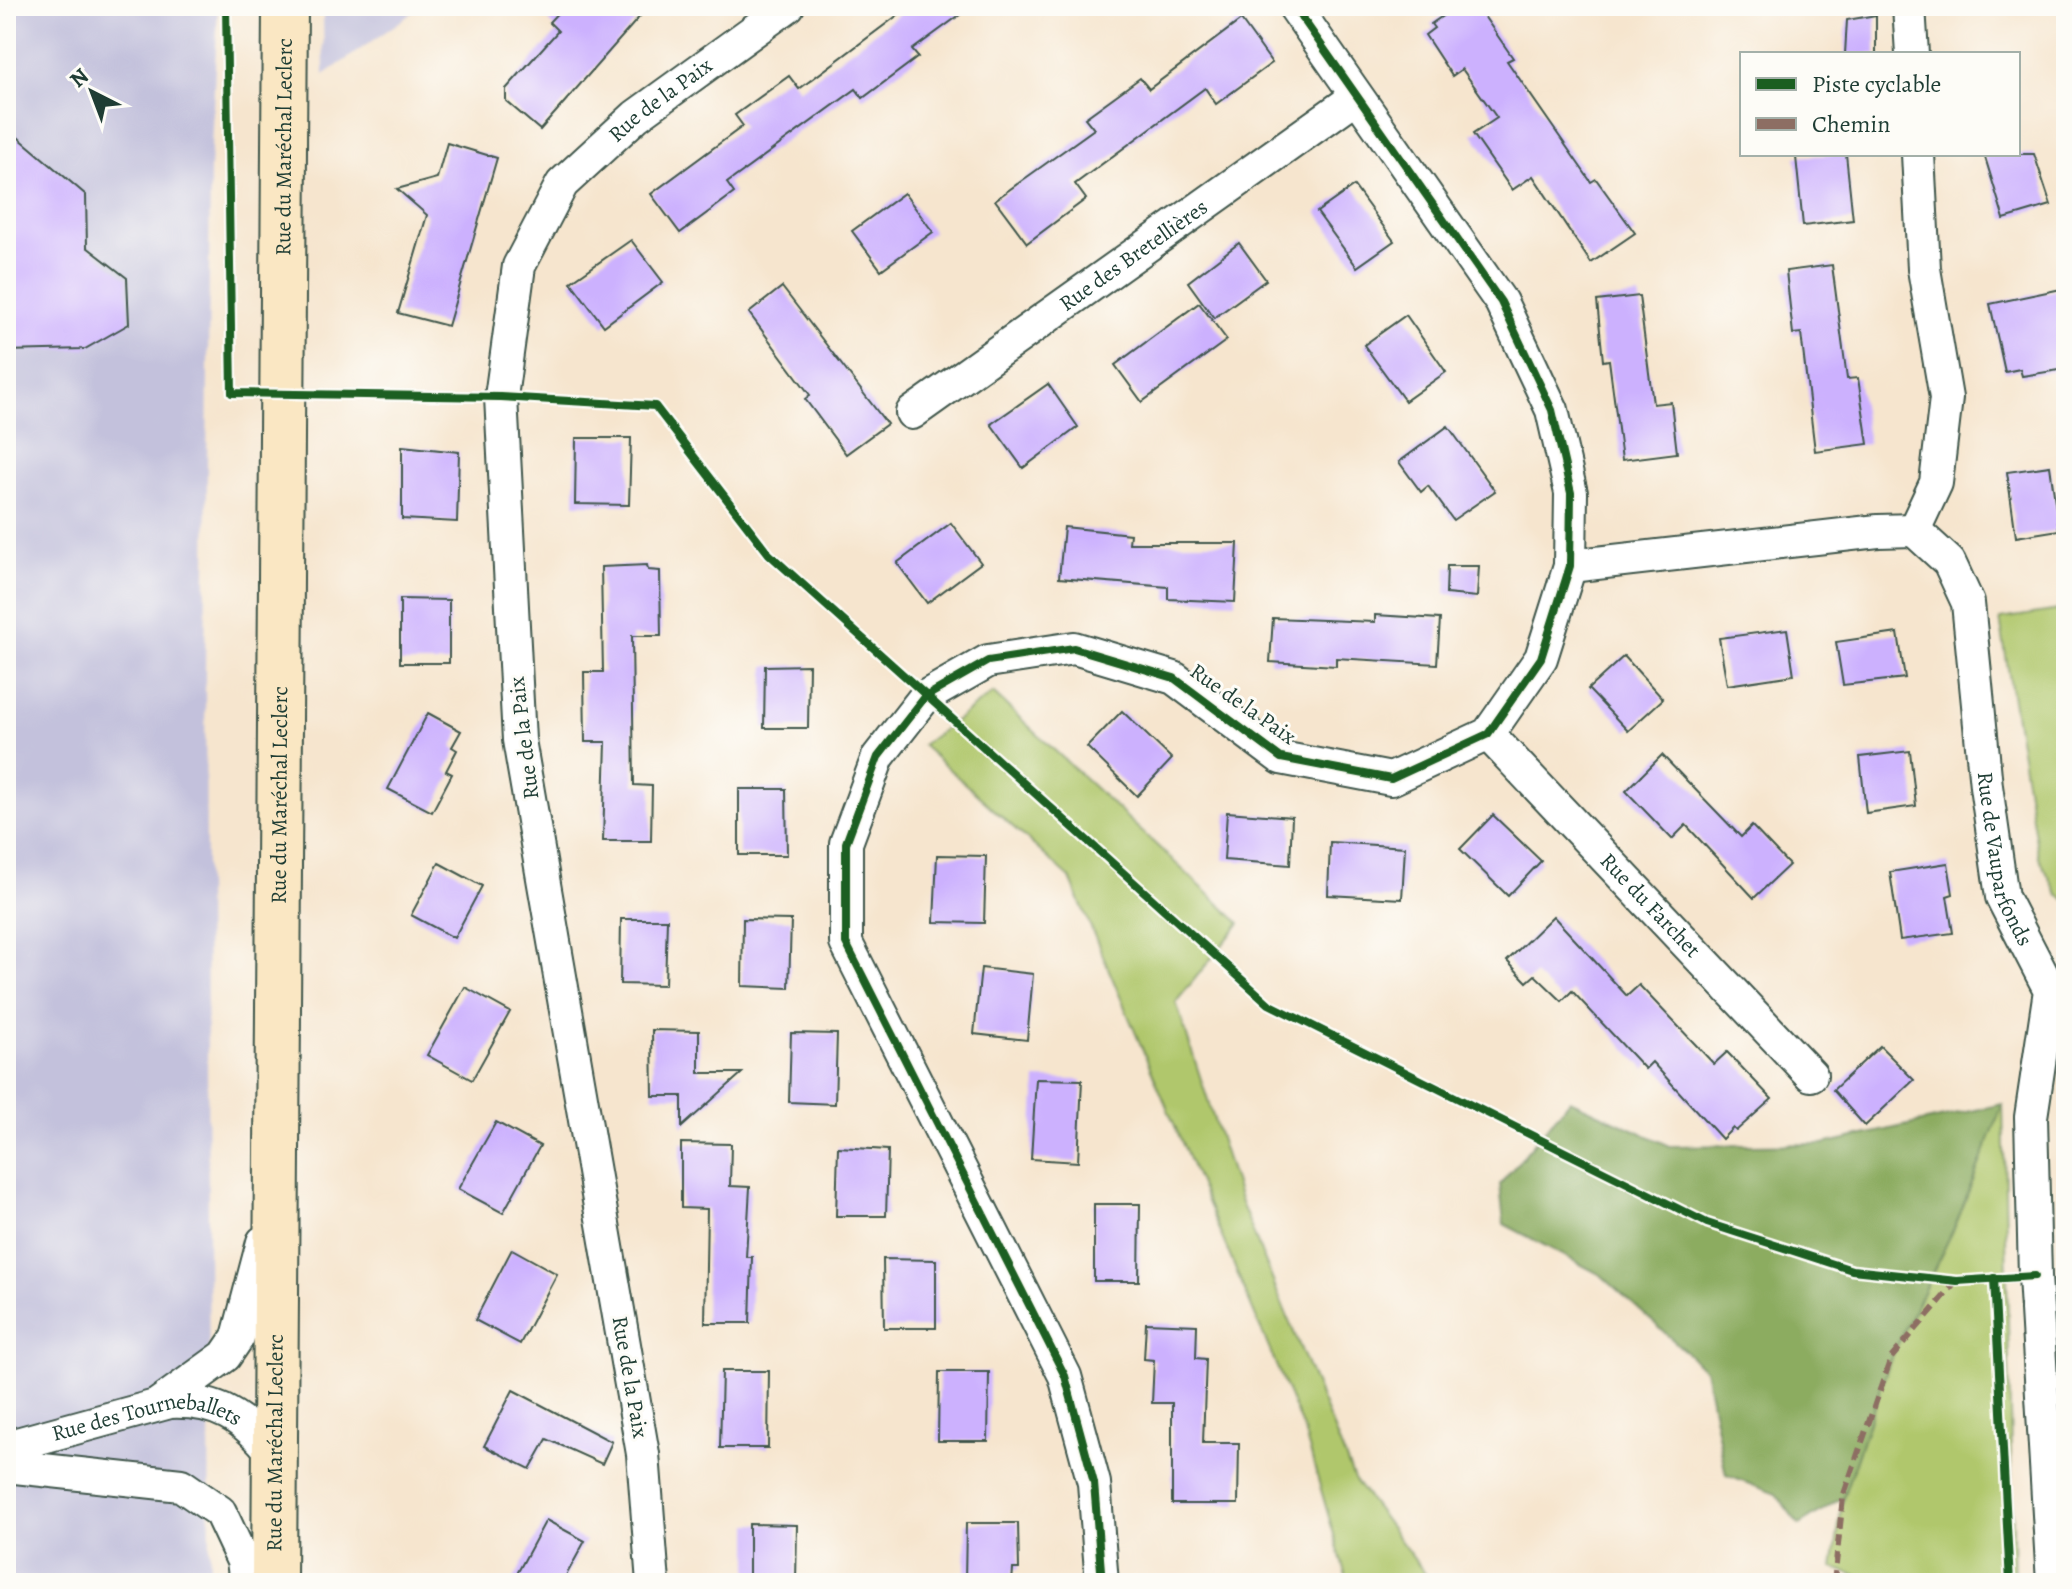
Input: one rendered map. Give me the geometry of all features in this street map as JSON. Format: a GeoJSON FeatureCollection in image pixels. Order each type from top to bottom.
{"type":"FeatureCollection","features":[{"type":"Feature","properties":{"kind":"main road","name":"Rue du Maréchal Leclerc"},"geometry":{"type":"LineString","coordinates":[[274,1583],[272,1452],[285,6]]}},
{"type":"Feature","properties":{"kind":"street","name":"Rue de la Paix"},"geometry":{"type":"LineString","coordinates":[[653,1583],[643,1454],[519,740],[501,397],[519,266],[562,184],[636,116],[788,6]]}},
{"type":"Feature","properties":{"kind":"street"},"geometry":{"type":"LineString","coordinates":[[1294,6],[1501,302],[1552,410],[1571,493],[1570,566],[1541,658],[1488,734]]}},
{"type":"Feature","properties":{"kind":"street"},"geometry":{"type":"LineString","coordinates":[[1909,6],[1912,52]]}},
{"type":"Feature","properties":{"kind":"street","name":"Rue des Bretellières"},"geometry":{"type":"LineString","coordinates":[[912,413],[1356,97]]}},
{"type":"Feature","properties":{"kind":"street"},"geometry":{"type":"LineString","coordinates":[[1570,566],[1878,531],[1914,530],[1936,483],[1946,398],[1924,269],[1918,156]]}},
{"type":"Feature","properties":{"kind":"street","name":"Rue de Vauparfonds"},"geometry":{"type":"LineString","coordinates":[[1914,530],[1949,562],[1968,603],[1986,786],[2002,897],[2058,987],[2031,1117],[2035,1276],[2053,1583]]}},
{"type":"Feature","properties":{"kind":"street","name":"Rue de la Paix"},"geometry":{"type":"LineString","coordinates":[[1102,1583],[1094,1483],[1065,1376],[846,943],[846,843],[878,757],[925,697],[988,661],[1074,648],[1174,678],[1281,758],[1391,779],[1488,734]]}},
{"type":"Feature","properties":{"kind":"street","name":"Rue du Farchet"},"geometry":{"type":"LineString","coordinates":[[1488,734],[1811,1075]]}},
{"type":"Feature","properties":{"kind":"street"},"geometry":{"type":"LineString","coordinates":[[154,1408],[225,1356],[238,1337],[274,1204]]}},
{"type":"Feature","properties":{"kind":"street","name":"Rue des Tourneballets"},"geometry":{"type":"LineString","coordinates":[[6,1447],[154,1408],[194,1401],[221,1407],[251,1427],[272,1452]]}},
{"type":"Feature","properties":{"kind":"street"},"geometry":{"type":"LineString","coordinates":[[6,1466],[181,1485],[220,1512],[243,1561],[246,1583]]}},
{"type":"Feature","properties":{"kind":"shaded area"},"geometry":{"type":"Polygon","coordinates":[[[6,6],[218,6],[210,169],[205,675],[210,1583],[6,1583],[6,6]]]}},
{"type":"Feature","properties":{"kind":"shaded area"},"geometry":{"type":"Polygon","coordinates":[[[323,6],[422,6],[324,75],[323,6]]]}},
{"type":"Feature","properties":{"kind":"green space"},"geometry":{"type":"Polygon","coordinates":[[[2066,609],[2066,900],[2058,895],[2038,855],[2000,619],[2066,609]]]}},
{"type":"Feature","properties":{"kind":"green space"},"geometry":{"type":"Polygon","coordinates":[[[993,693],[1240,923],[1176,1002],[1241,1203],[1354,1479],[1432,1583],[1348,1583],[1304,1431],[1070,878],[922,745],[993,693]]]}},
{"type":"Feature","properties":{"kind":"green space"},"geometry":{"type":"Polygon","coordinates":[[[1570,1100],[1670,1146],[1823,1144],[2003,1104],[1956,1224],[1891,1358],[1843,1497],[1799,1525],[1776,1494],[1726,1475],[1705,1369],[1601,1275],[1504,1224],[1500,1184],[1570,1100]]]}},
{"type":"Feature","properties":{"kind":"green space"},"geometry":{"type":"Polygon","coordinates":[[[2003,1104],[2014,1583],[1882,1583],[1833,1568],[1843,1497],[1891,1358],[1956,1224],[2003,1104]]]}},
{"type":"Feature","properties":{"kind":"building"},"geometry":{"type":"Polygon","coordinates":[[[564,6],[649,6],[540,130],[506,101],[506,89],[558,31],[549,22],[564,6]]]}},
{"type":"Feature","properties":{"kind":"building"},"geometry":{"type":"Polygon","coordinates":[[[910,6],[972,6],[912,50],[918,57],[863,98],[856,89],[727,183],[734,193],[680,233],[651,194],[743,126],[735,115],[789,76],[799,89],[910,6]]]}},
{"type":"Feature","properties":{"kind":"building"},"geometry":{"type":"Polygon","coordinates":[[[1457,6],[1477,6],[1513,58],[1507,61],[1591,182],[1596,179],[1635,233],[1591,263],[1533,176],[1512,190],[1473,134],[1497,118],[1462,69],[1452,76],[1425,35],[1434,28],[1431,24],[1457,6]]]}},
{"type":"Feature","properties":{"kind":"building"},"geometry":{"type":"Polygon","coordinates":[[[1876,15],[1876,52],[1845,52],[1847,20],[1876,15]]]}},
{"type":"Feature","properties":{"kind":"building"},"geometry":{"type":"Polygon","coordinates":[[[1241,20],[1272,63],[1216,104],[1205,88],[1075,184],[1086,199],[1027,243],[995,200],[1094,129],[1085,118],[1140,78],[1149,89],[1241,20]]]}},
{"type":"Feature","properties":{"kind":"building"},"geometry":{"type":"Polygon","coordinates":[[[6,127],[86,195],[87,247],[127,278],[129,324],[85,349],[6,351],[6,127]]]}},
{"type":"Feature","properties":{"kind":"building"},"geometry":{"type":"Polygon","coordinates":[[[447,143],[497,158],[448,326],[398,313],[427,215],[397,189],[437,178],[447,143]]]}},
{"type":"Feature","properties":{"kind":"building"},"geometry":{"type":"Polygon","coordinates":[[[2034,154],[2051,205],[2004,219],[1985,156],[2034,154]]]}},
{"type":"Feature","properties":{"kind":"building"},"geometry":{"type":"Polygon","coordinates":[[[1846,156],[1853,220],[1803,226],[1796,157],[1846,156]]]}},
{"type":"Feature","properties":{"kind":"building"},"geometry":{"type":"Polygon","coordinates":[[[1354,186],[1394,241],[1357,267],[1317,212],[1354,186]]]}},
{"type":"Feature","properties":{"kind":"building"},"geometry":{"type":"Polygon","coordinates":[[[904,193],[933,232],[881,270],[852,231],[904,193]]]}},
{"type":"Feature","properties":{"kind":"building"},"geometry":{"type":"Polygon","coordinates":[[[631,240],[663,282],[604,326],[571,282],[631,240]]]}},
{"type":"Feature","properties":{"kind":"building"},"geometry":{"type":"Polygon","coordinates":[[[1239,243],[1266,280],[1214,318],[1188,282],[1239,243]]]}},
{"type":"Feature","properties":{"kind":"building"},"geometry":{"type":"Polygon","coordinates":[[[1832,265],[1847,379],[1858,378],[1868,444],[1815,451],[1801,333],[1793,334],[1786,271],[1832,265]]]}},
{"type":"Feature","properties":{"kind":"building"},"geometry":{"type":"Polygon","coordinates":[[[782,287],[887,424],[846,454],[805,399],[810,395],[749,313],[782,287]]]}},
{"type":"Feature","properties":{"kind":"building"},"geometry":{"type":"Polygon","coordinates":[[[2066,288],[2066,369],[2022,376],[2020,369],[2005,372],[1990,304],[2066,288]]]}},
{"type":"Feature","properties":{"kind":"building"},"geometry":{"type":"Polygon","coordinates":[[[1639,296],[1653,404],[1671,402],[1677,453],[1622,460],[1609,360],[1603,361],[1597,301],[1639,296]]]}},
{"type":"Feature","properties":{"kind":"building"},"geometry":{"type":"Polygon","coordinates":[[[1199,303],[1227,340],[1142,402],[1115,365],[1199,303]]]}},
{"type":"Feature","properties":{"kind":"building"},"geometry":{"type":"Polygon","coordinates":[[[1406,315],[1446,372],[1405,401],[1364,345],[1406,315]]]}},
{"type":"Feature","properties":{"kind":"building"},"geometry":{"type":"Polygon","coordinates":[[[1048,384],[1078,427],[1023,468],[991,424],[1048,384]]]}},
{"type":"Feature","properties":{"kind":"building"},"geometry":{"type":"Polygon","coordinates":[[[1448,426],[1495,491],[1453,520],[1428,486],[1421,492],[1399,462],[1448,426]]]}},
{"type":"Feature","properties":{"kind":"building"},"geometry":{"type":"Polygon","coordinates":[[[576,438],[631,438],[629,505],[575,504],[576,438]]]}},
{"type":"Feature","properties":{"kind":"building"},"geometry":{"type":"Polygon","coordinates":[[[402,446],[459,452],[457,522],[402,519],[402,446]]]}},
{"type":"Feature","properties":{"kind":"building"},"geometry":{"type":"Polygon","coordinates":[[[2050,466],[2059,530],[2016,537],[2007,472],[2050,466]]]}},
{"type":"Feature","properties":{"kind":"building"},"geometry":{"type":"Polygon","coordinates":[[[951,523],[981,563],[927,603],[897,563],[951,523]]]}},
{"type":"Feature","properties":{"kind":"building"},"geometry":{"type":"Polygon","coordinates":[[[1064,527],[1130,534],[1129,543],[1238,543],[1235,602],[1168,599],[1168,587],[1059,578],[1064,527]]]}},
{"type":"Feature","properties":{"kind":"building"},"geometry":{"type":"Polygon","coordinates":[[[647,565],[648,570],[660,571],[661,636],[632,636],[634,785],[652,786],[651,841],[603,841],[606,742],[585,742],[584,672],[603,672],[601,567],[647,565]]]}},
{"type":"Feature","properties":{"kind":"building"},"geometry":{"type":"Polygon","coordinates":[[[1447,566],[1479,566],[1477,597],[1446,594],[1447,566]]]}},
{"type":"Feature","properties":{"kind":"building"},"geometry":{"type":"Polygon","coordinates":[[[400,599],[449,600],[449,663],[400,663],[400,599]]]}},
{"type":"Feature","properties":{"kind":"building"},"geometry":{"type":"Polygon","coordinates":[[[1375,615],[1440,619],[1437,664],[1336,658],[1336,666],[1270,662],[1273,618],[1375,622],[1375,615]]]}},
{"type":"Feature","properties":{"kind":"building"},"geometry":{"type":"Polygon","coordinates":[[[1787,629],[1794,675],[1727,685],[1719,638],[1787,629]]]}},
{"type":"Feature","properties":{"kind":"building"},"geometry":{"type":"Polygon","coordinates":[[[1898,633],[1905,678],[1843,685],[1836,642],[1898,633]]]}},
{"type":"Feature","properties":{"kind":"building"},"geometry":{"type":"Polygon","coordinates":[[[1624,656],[1663,699],[1628,731],[1588,689],[1624,656]]]}},
{"type":"Feature","properties":{"kind":"building"},"geometry":{"type":"Polygon","coordinates":[[[809,665],[808,728],[764,728],[765,666],[809,665]]]}},
{"type":"Feature","properties":{"kind":"building"},"geometry":{"type":"Polygon","coordinates":[[[1122,711],[1172,759],[1137,796],[1087,747],[1122,711]]]}},
{"type":"Feature","properties":{"kind":"building"},"geometry":{"type":"Polygon","coordinates":[[[428,713],[461,731],[452,747],[457,750],[446,771],[452,774],[432,812],[388,789],[428,713]]]}},
{"type":"Feature","properties":{"kind":"building"},"geometry":{"type":"Polygon","coordinates":[[[1910,751],[1916,806],[1866,813],[1860,757],[1910,751]]]}},
{"type":"Feature","properties":{"kind":"building"},"geometry":{"type":"Polygon","coordinates":[[[1662,755],[1741,837],[1752,826],[1789,865],[1754,898],[1686,825],[1672,839],[1626,791],[1662,755]]]}},
{"type":"Feature","properties":{"kind":"building"},"geometry":{"type":"Polygon","coordinates":[[[739,789],[786,789],[787,855],[739,855],[739,789]]]}},
{"type":"Feature","properties":{"kind":"building"},"geometry":{"type":"Polygon","coordinates":[[[1227,812],[1292,817],[1290,865],[1224,860],[1227,812]]]}},
{"type":"Feature","properties":{"kind":"building"},"geometry":{"type":"Polygon","coordinates":[[[1493,815],[1541,861],[1508,896],[1460,849],[1493,815]]]}},
{"type":"Feature","properties":{"kind":"building"},"geometry":{"type":"Polygon","coordinates":[[[1330,842],[1405,847],[1402,899],[1328,895],[1330,842]]]}},
{"type":"Feature","properties":{"kind":"building"},"geometry":{"type":"Polygon","coordinates":[[[937,855],[986,856],[984,923],[934,922],[937,855]]]}},
{"type":"Feature","properties":{"kind":"building"},"geometry":{"type":"Polygon","coordinates":[[[439,863],[482,886],[454,938],[411,915],[439,863]]]}},
{"type":"Feature","properties":{"kind":"building"},"geometry":{"type":"Polygon","coordinates":[[[1948,863],[1953,894],[1947,896],[1953,933],[1900,940],[1890,872],[1948,863]]]}},
{"type":"Feature","properties":{"kind":"building"},"geometry":{"type":"Polygon","coordinates":[[[1553,916],[1627,996],[1639,985],[1714,1064],[1727,1052],[1772,1099],[1736,1131],[1733,1128],[1722,1139],[1652,1062],[1645,1069],[1572,991],[1562,1001],[1535,975],[1527,982],[1507,961],[1553,916]]]}},
{"type":"Feature","properties":{"kind":"building"},"geometry":{"type":"Polygon","coordinates":[[[621,919],[667,919],[665,985],[620,984],[621,919]]]}},
{"type":"Feature","properties":{"kind":"building"},"geometry":{"type":"Polygon","coordinates":[[[743,919],[791,920],[789,988],[742,986],[743,919]]]}},
{"type":"Feature","properties":{"kind":"building"},"geometry":{"type":"Polygon","coordinates":[[[981,968],[1033,974],[1027,1040],[974,1034],[981,968]]]}},
{"type":"Feature","properties":{"kind":"building"},"geometry":{"type":"Polygon","coordinates":[[[465,987],[510,1012],[472,1080],[427,1055],[465,987]]]}},
{"type":"Feature","properties":{"kind":"building"},"geometry":{"type":"Polygon","coordinates":[[[652,1030],[699,1031],[699,1073],[742,1073],[682,1127],[682,1096],[653,1096],[652,1030]]]}},
{"type":"Feature","properties":{"kind":"building"},"geometry":{"type":"Polygon","coordinates":[[[791,1033],[837,1034],[835,1104],[789,1102],[791,1033]]]}},
{"type":"Feature","properties":{"kind":"building"},"geometry":{"type":"Polygon","coordinates":[[[1880,1046],[1914,1080],[1865,1126],[1833,1090],[1880,1046]]]}},
{"type":"Feature","properties":{"kind":"building"},"geometry":{"type":"Polygon","coordinates":[[[1036,1079],[1082,1080],[1078,1162],[1031,1159],[1036,1079]]]}},
{"type":"Feature","properties":{"kind":"building"},"geometry":{"type":"Polygon","coordinates":[[[496,1122],[540,1146],[503,1213],[458,1189],[496,1122]]]}},
{"type":"Feature","properties":{"kind":"building"},"geometry":{"type":"Polygon","coordinates":[[[681,1143],[731,1144],[730,1186],[750,1187],[746,1257],[752,1257],[750,1323],[705,1323],[707,1209],[681,1208],[681,1143]]]}},
{"type":"Feature","properties":{"kind":"building"},"geometry":{"type":"Polygon","coordinates":[[[838,1147],[888,1150],[886,1216],[836,1216],[838,1147]]]}},
{"type":"Feature","properties":{"kind":"building"},"geometry":{"type":"Polygon","coordinates":[[[1094,1204],[1140,1204],[1139,1281],[1094,1281],[1094,1204]]]}},
{"type":"Feature","properties":{"kind":"building"},"geometry":{"type":"Polygon","coordinates":[[[512,1249],[557,1274],[520,1344],[475,1320],[512,1249]]]}},
{"type":"Feature","properties":{"kind":"building"},"geometry":{"type":"Polygon","coordinates":[[[883,1259],[936,1260],[936,1328],[884,1328],[883,1259]]]}},
{"type":"Feature","properties":{"kind":"building"},"geometry":{"type":"Polygon","coordinates":[[[1146,1323],[1197,1325],[1196,1358],[1206,1359],[1203,1443],[1239,1443],[1238,1504],[1172,1504],[1172,1403],[1152,1403],[1154,1360],[1144,1359],[1146,1323]]]}},
{"type":"Feature","properties":{"kind":"building"},"geometry":{"type":"Polygon","coordinates":[[[722,1371],[769,1371],[768,1448],[720,1448],[722,1371]]]}},
{"type":"Feature","properties":{"kind":"building"},"geometry":{"type":"Polygon","coordinates":[[[939,1372],[989,1372],[988,1441],[938,1441],[939,1372]]]}},
{"type":"Feature","properties":{"kind":"building"},"geometry":{"type":"Polygon","coordinates":[[[513,1390],[612,1442],[602,1464],[547,1439],[530,1469],[484,1446],[513,1390]]]}},
{"type":"Feature","properties":{"kind":"building"},"geometry":{"type":"Polygon","coordinates":[[[546,1520],[585,1541],[562,1583],[512,1583],[546,1520]]]}},
{"type":"Feature","properties":{"kind":"building"},"geometry":{"type":"Polygon","coordinates":[[[966,1523],[1018,1523],[1019,1569],[1013,1569],[1012,1583],[965,1583],[966,1523]]]}},
{"type":"Feature","properties":{"kind":"building"},"geometry":{"type":"Polygon","coordinates":[[[749,1524],[797,1525],[796,1583],[749,1583],[749,1524]]]}},
{"type":"Feature","properties":{"kind":"marked path"},"geometry":{"type":"LineString","coordinates":[[1834,1583],[1843,1497],[1891,1358],[1957,1281]]}},
{"type":"Feature","properties":{"kind":"cycle path"},"geometry":{"type":"LineString","coordinates":[[226,6],[232,393],[501,397],[655,406],[769,554],[1269,1004],[1707,1223],[1852,1270],[1957,1281],[2035,1276]]}},
{"type":"Feature","properties":{"kind":"cycle path"},"geometry":{"type":"LineString","coordinates":[[1102,1583],[1094,1483],[1065,1376],[846,943],[846,843],[878,757],[925,697],[988,661],[1074,648],[1174,678],[1281,758],[1391,779],[1488,734],[1541,658],[1570,566],[1571,493],[1552,410],[1501,302],[1294,6]]}},
{"type":"Feature","properties":{"kind":"cycle path"},"geometry":{"type":"LineString","coordinates":[[1994,1278],[2010,1583]]}}]}
